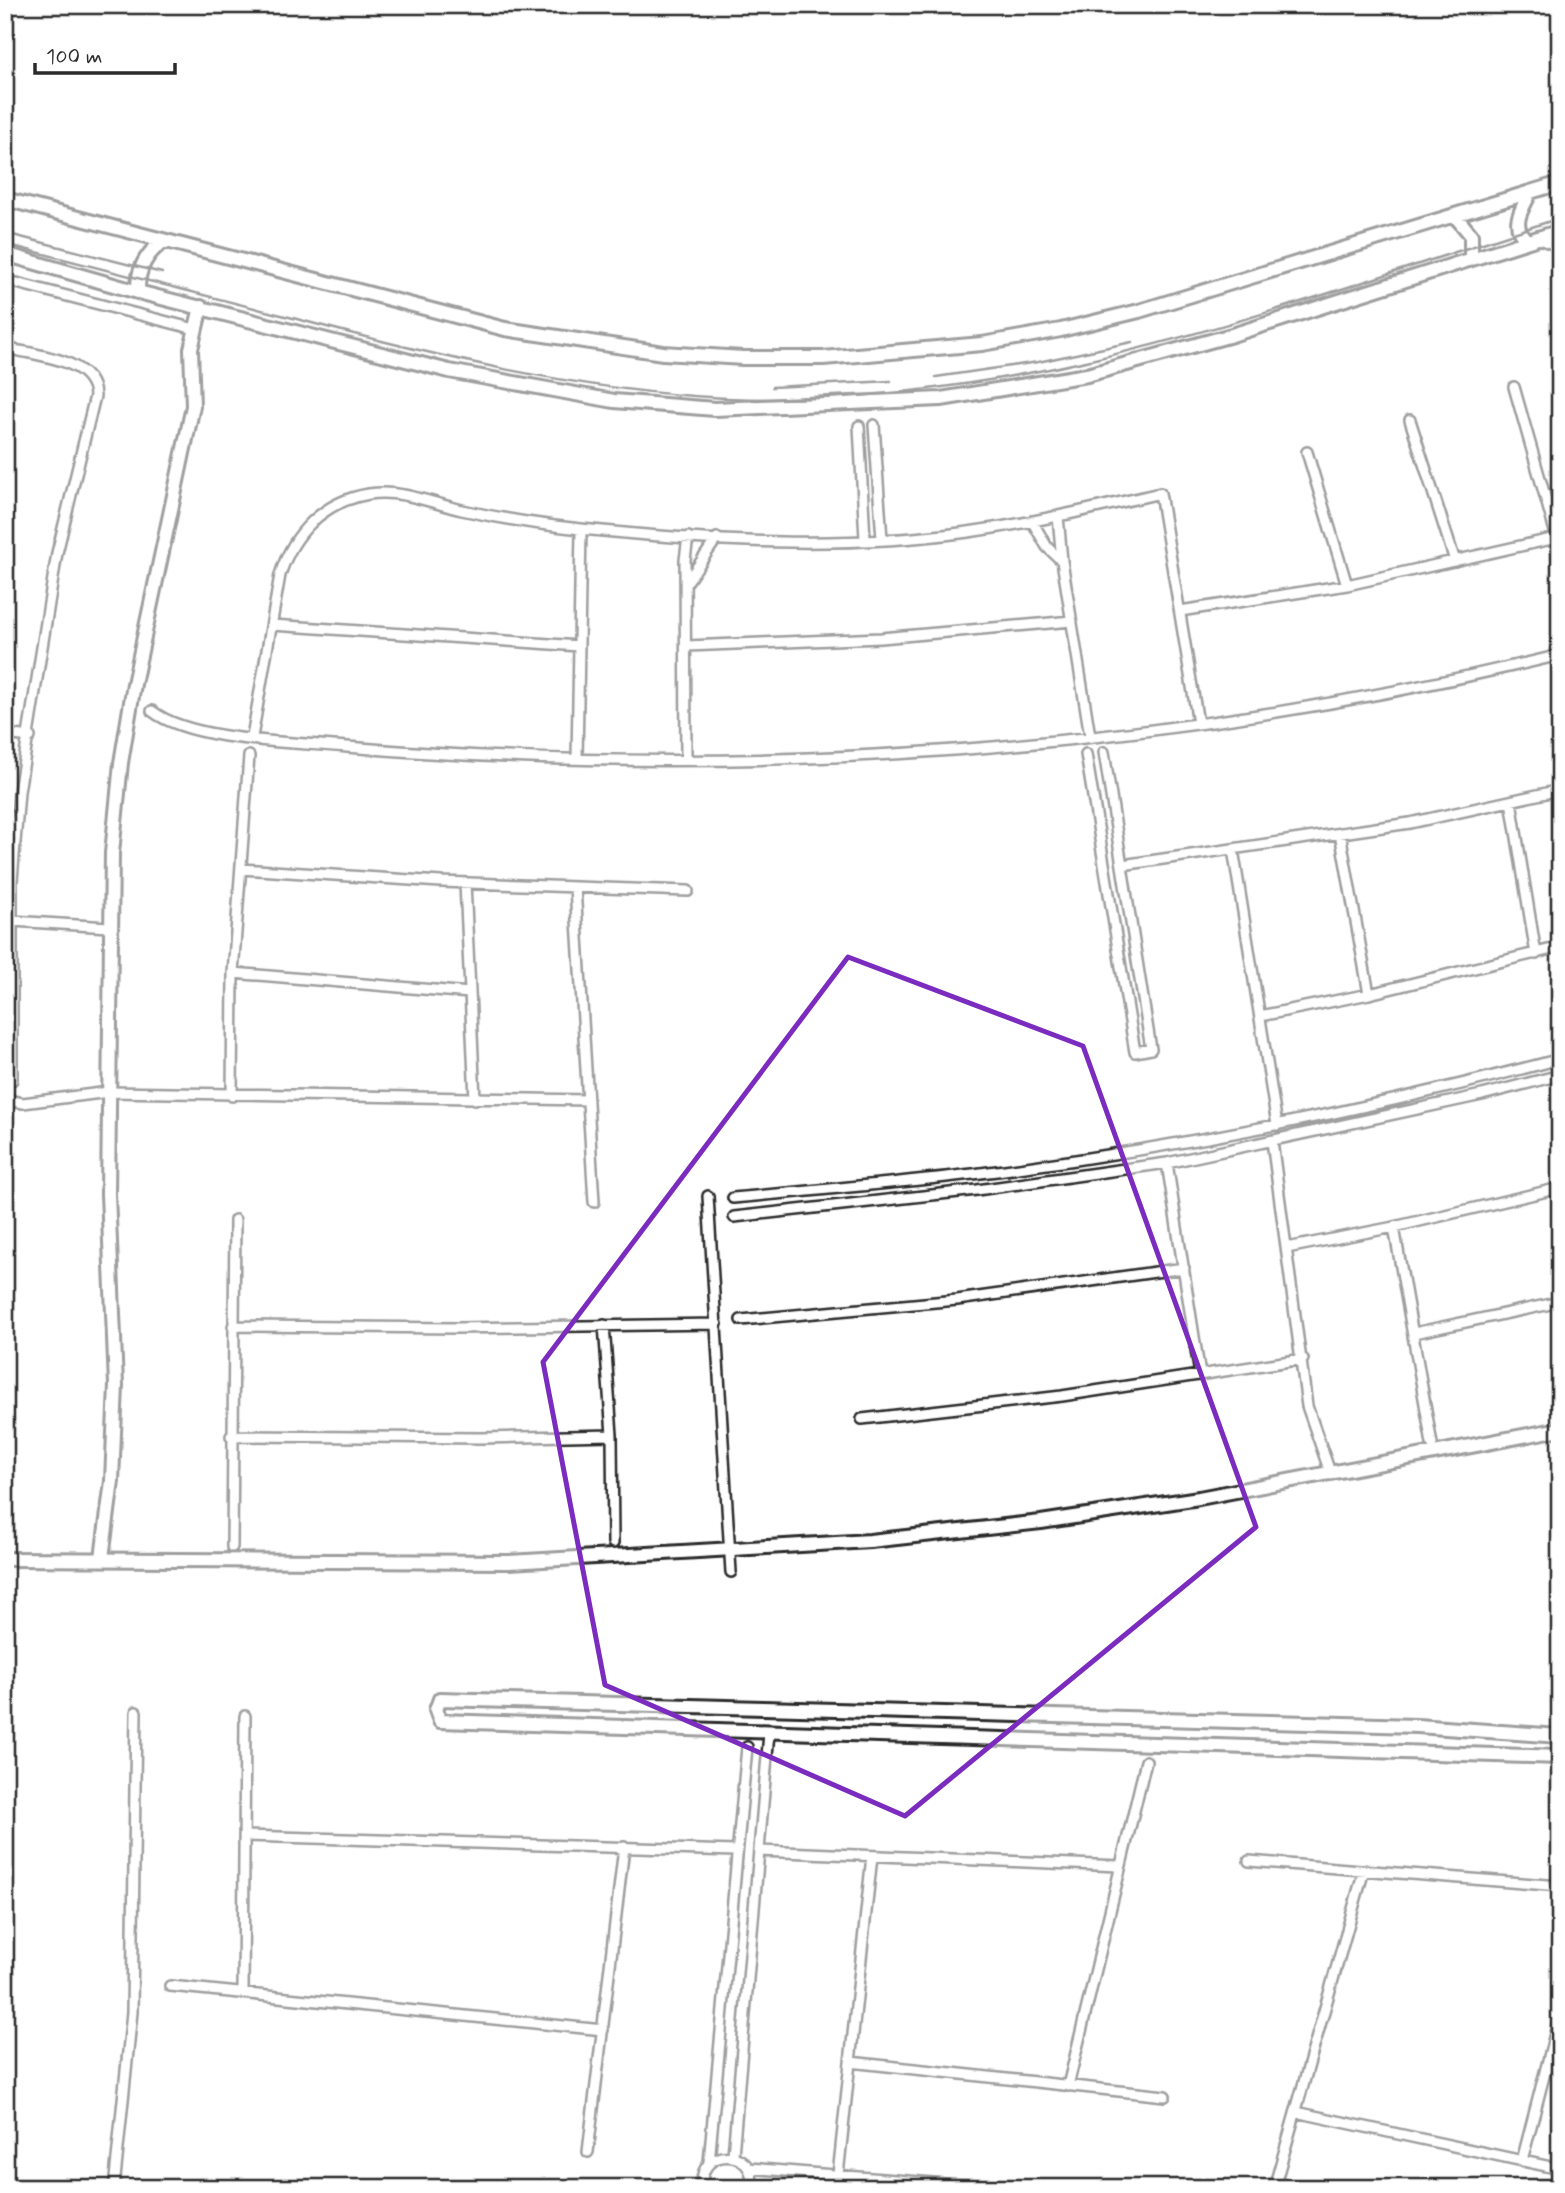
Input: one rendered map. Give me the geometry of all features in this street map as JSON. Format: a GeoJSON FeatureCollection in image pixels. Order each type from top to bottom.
{"type":"FeatureCollection","features":[{"type":"Feature","properties":{"kind":"main road"},"geometry":{"type":"LineString","coordinates":[[5,199],[505,329],[583,343],[663,353],[743,358],[823,358],[903,354],[1061,330],[1139,311],[1560,184]]}},
{"type":"Feature","properties":{"kind":"main road"},"geometry":{"type":"LineString","coordinates":[[1530,193],[1517,219],[1518,231],[1532,240]]}},
{"type":"Feature","properties":{"kind":"main road"},"geometry":{"type":"LineString","coordinates":[[1456,217],[1471,235],[1471,259]]}},
{"type":"Feature","properties":{"kind":"main road"},"geometry":{"type":"LineString","coordinates":[[5,254],[138,292],[449,371],[614,401],[715,409],[792,408],[942,399],[1087,375],[1232,335],[1560,231]]}},
{"type":"Feature","properties":{"kind":"main road"},"geometry":{"type":"LineString","coordinates":[[138,292],[142,266],[151,252],[164,241]]}},
{"type":"Feature","properties":{"kind":"main road"},"geometry":{"type":"LineString","coordinates":[[102,1558],[111,1481],[116,1385],[108,1233],[109,927],[121,764],[134,684],[193,406],[191,356],[201,307]]}},
{"type":"Feature","properties":{"kind":"main road"},"geometry":{"type":"LineString","coordinates":[[5,1559],[482,1562],[731,1551],[993,1529],[1331,1475],[1560,1429]]}},
{"type":"Feature","properties":{"kind":"main road"},"geometry":{"type":"LineString","coordinates":[[1560,1735],[1454,1728],[440,1699],[436,1710],[440,1721],[1560,1757]]}},
{"type":"Feature","properties":{"kind":"main road"},"geometry":{"type":"LineString","coordinates":[[879,1712],[875,1724],[879,1736]]}},
{"type":"Feature","properties":{"kind":"main road"},"geometry":{"type":"LineString","coordinates":[[1454,1728],[1460,1740],[1455,1753]]}},
{"type":"Feature","properties":{"kind":"main road"},"geometry":{"type":"LineString","coordinates":[[1476,1753],[1472,1738],[1481,1730]]}},
{"type":"Feature","properties":{"kind":"street"},"geometry":{"type":"LineString","coordinates":[[1532,240],[1560,247]]}},
{"type":"Feature","properties":{"kind":"street"},"geometry":{"type":"LineString","coordinates":[[5,280],[195,330]]}},
{"type":"Feature","properties":{"kind":"street"},"geometry":{"type":"LineString","coordinates":[[5,348],[77,367],[91,378],[95,390],[57,553],[16,821],[12,921],[12,1080]]}},
{"type":"Feature","properties":{"kind":"street"},"geometry":{"type":"LineString","coordinates":[[1514,387],[1560,549]]}},
{"type":"Feature","properties":{"kind":"street"},"geometry":{"type":"LineString","coordinates":[[1410,420],[1455,561]]}},
{"type":"Feature","properties":{"kind":"street"},"geometry":{"type":"LineString","coordinates":[[874,425],[882,539]]}},
{"type":"Feature","properties":{"kind":"street"},"geometry":{"type":"LineString","coordinates":[[859,426],[865,540]]}},
{"type":"Feature","properties":{"kind":"street"},"geometry":{"type":"LineString","coordinates":[[1307,452],[1347,585]]}},
{"type":"Feature","properties":{"kind":"street"},"geometry":{"type":"LineString","coordinates":[[252,737],[280,575],[294,542],[318,516],[349,499],[373,494],[397,494],[488,515],[581,529],[688,537],[865,540],[968,532],[1058,516],[1160,493],[1198,723]]}},
{"type":"Feature","properties":{"kind":"street"},"geometry":{"type":"LineString","coordinates":[[1058,516],[1062,561],[1090,736]]}},
{"type":"Feature","properties":{"kind":"street"},"geometry":{"type":"LineString","coordinates":[[1032,521],[1041,539],[1062,561]]}},
{"type":"Feature","properties":{"kind":"street"},"geometry":{"type":"LineString","coordinates":[[577,759],[581,529]]}},
{"type":"Feature","properties":{"kind":"street"},"geometry":{"type":"LineString","coordinates":[[686,760],[688,537]]}},
{"type":"Feature","properties":{"kind":"street"},"geometry":{"type":"LineString","coordinates":[[687,582],[718,538]]}},
{"type":"Feature","properties":{"kind":"street"},"geometry":{"type":"LineString","coordinates":[[1180,611],[1347,585],[1556,538]]}},
{"type":"Feature","properties":{"kind":"street"},"geometry":{"type":"LineString","coordinates":[[687,646],[881,638],[1072,621]]}},
{"type":"Feature","properties":{"kind":"street"},"geometry":{"type":"LineString","coordinates":[[272,625],[579,646]]}},
{"type":"Feature","properties":{"kind":"street"},"geometry":{"type":"LineString","coordinates":[[152,711],[194,730],[438,754],[686,760],[874,754],[1090,736],[1198,723],[1346,701],[1560,655]]}},
{"type":"Feature","properties":{"kind":"street"},"geometry":{"type":"LineString","coordinates":[[5,734],[30,737]]}},
{"type":"Feature","properties":{"kind":"street"},"geometry":{"type":"LineString","coordinates":[[1086,754],[1135,1052],[1151,1049],[1104,752]]}},
{"type":"Feature","properties":{"kind":"street"},"geometry":{"type":"LineString","coordinates":[[232,1096],[233,973],[249,756]]}},
{"type":"Feature","properties":{"kind":"street"},"geometry":{"type":"LineString","coordinates":[[1122,865],[1410,823],[1560,790]]}},
{"type":"Feature","properties":{"kind":"street"},"geometry":{"type":"LineString","coordinates":[[1511,801],[1536,954]]}},
{"type":"Feature","properties":{"kind":"street"},"geometry":{"type":"LineString","coordinates":[[1096,809],[1113,806]]}},
{"type":"Feature","properties":{"kind":"street"},"geometry":{"type":"LineString","coordinates":[[1340,833],[1369,994]]}},
{"type":"Feature","properties":{"kind":"street"},"geometry":{"type":"LineString","coordinates":[[1234,849],[1277,1125]]}},
{"type":"Feature","properties":{"kind":"street"},"geometry":{"type":"LineString","coordinates":[[240,869],[465,883],[688,891]]}},
{"type":"Feature","properties":{"kind":"street"},"geometry":{"type":"LineString","coordinates":[[465,883],[475,1099]]}},
{"type":"Feature","properties":{"kind":"street"},"geometry":{"type":"LineString","coordinates":[[575,887],[594,1202]]}},
{"type":"Feature","properties":{"kind":"street"},"geometry":{"type":"LineString","coordinates":[[12,921],[109,927]]}},
{"type":"Feature","properties":{"kind":"street"},"geometry":{"type":"LineString","coordinates":[[1260,1016],[1369,994],[1560,947]]}},
{"type":"Feature","properties":{"kind":"street"},"geometry":{"type":"LineString","coordinates":[[233,973],[470,993]]}},
{"type":"Feature","properties":{"kind":"street"},"geometry":{"type":"LineString","coordinates":[[733,1198],[1000,1171],[1277,1125],[1560,1059]]}},
{"type":"Feature","properties":{"kind":"street"},"geometry":{"type":"LineString","coordinates":[[734,1217],[977,1190],[1167,1163],[1482,1096],[1560,1075]]}},
{"type":"Feature","properties":{"kind":"street"},"geometry":{"type":"LineString","coordinates":[[5,1093],[12,1101],[23,1103],[109,1093],[588,1100]]}},
{"type":"Feature","properties":{"kind":"street"},"geometry":{"type":"LineString","coordinates":[[1272,1141],[1309,1416],[1331,1475]]}},
{"type":"Feature","properties":{"kind":"street"},"geometry":{"type":"LineString","coordinates":[[1167,1163],[1200,1375]]}},
{"type":"Feature","properties":{"kind":"street"},"geometry":{"type":"LineString","coordinates":[[1287,1248],[1394,1227],[1560,1188]]}},
{"type":"Feature","properties":{"kind":"street"},"geometry":{"type":"LineString","coordinates":[[784,1193],[785,1211]]}},
{"type":"Feature","properties":{"kind":"street"},"geometry":{"type":"LineString","coordinates":[[708,1196],[731,1572]]}},
{"type":"Feature","properties":{"kind":"street"},"geometry":{"type":"LineString","coordinates":[[232,1547],[235,1220]]}},
{"type":"Feature","properties":{"kind":"street"},"geometry":{"type":"LineString","coordinates":[[1394,1227],[1432,1444]]}},
{"type":"Feature","properties":{"kind":"street"},"geometry":{"type":"LineString","coordinates":[[741,1320],[957,1300],[1184,1268]]}},
{"type":"Feature","properties":{"kind":"street"},"geometry":{"type":"LineString","coordinates":[[1414,1333],[1560,1302]]}},
{"type":"Feature","properties":{"kind":"street"},"geometry":{"type":"LineString","coordinates":[[233,1326],[403,1328],[716,1324]]}},
{"type":"Feature","properties":{"kind":"street"},"geometry":{"type":"LineString","coordinates":[[604,1325],[612,1435],[613,1543]]}},
{"type":"Feature","properties":{"kind":"street"},"geometry":{"type":"LineString","coordinates":[[862,1419],[971,1408],[1303,1359]]}},
{"type":"Feature","properties":{"kind":"street"},"geometry":{"type":"LineString","coordinates":[[231,1436],[480,1438],[612,1435]]}},
{"type":"Feature","properties":{"kind":"street"},"geometry":{"type":"LineString","coordinates":[[114,2188],[132,2012],[136,1713]]}},
{"type":"Feature","properties":{"kind":"street"},"geometry":{"type":"LineString","coordinates":[[243,1993],[245,1716]]}},
{"type":"Feature","properties":{"kind":"street"},"geometry":{"type":"LineString","coordinates":[[733,2155],[769,1732]]}},
{"type":"Feature","properties":{"kind":"street"},"geometry":{"type":"LineString","coordinates":[[709,2162],[735,1851],[747,1746]]}},
{"type":"Feature","properties":{"kind":"street"},"geometry":{"type":"LineString","coordinates":[[1068,2086],[1146,1761]]}},
{"type":"Feature","properties":{"kind":"street"},"geometry":{"type":"LineString","coordinates":[[246,1836],[735,1851]]}},
{"type":"Feature","properties":{"kind":"street"},"geometry":{"type":"LineString","coordinates":[[589,2152],[624,1847]]}},
{"type":"Feature","properties":{"kind":"street"},"geometry":{"type":"LineString","coordinates":[[759,1851],[1120,1866]]}},
{"type":"Feature","properties":{"kind":"street"},"geometry":{"type":"LineString","coordinates":[[838,2175],[872,1856]]}},
{"type":"Feature","properties":{"kind":"street"},"geometry":{"type":"LineString","coordinates":[[1249,1861],[1560,1886]]}},
{"type":"Feature","properties":{"kind":"street"},"geometry":{"type":"LineString","coordinates":[[1274,2188],[1364,1870]]}},
{"type":"Feature","properties":{"kind":"street"},"geometry":{"type":"LineString","coordinates":[[170,1986],[603,2030]]}},
{"type":"Feature","properties":{"kind":"street"},"geometry":{"type":"LineString","coordinates":[[1522,2161],[1560,2014]]}},
{"type":"Feature","properties":{"kind":"street"},"geometry":{"type":"LineString","coordinates":[[850,2062],[1165,2096]]}},
{"type":"Feature","properties":{"kind":"street"},"geometry":{"type":"LineString","coordinates":[[1296,2112],[1560,2169]]}},
{"type":"Feature","properties":{"kind":"street"},"geometry":{"type":"LineString","coordinates":[[702,2187],[703,2171],[709,2162],[718,2156],[733,2155],[749,2168],[995,2188]]}},
{"type":"Feature","properties":{"kind":"street"},"geometry":{"type":"LineString","coordinates":[[749,2168],[751,2188]]}},
{"type":"Feature","properties":{"kind":"highlighted area"},"geometry":{"type":"Polygon","coordinates":[[[848,957],[1083,1046],[1256,1527],[905,1816],[605,1685],[543,1362],[848,957]]]}},
{"type":"Feature","properties":{"kind":"railway"},"geometry":{"type":"LineString","coordinates":[[5,244],[400,346],[507,370],[671,394],[726,398],[834,398],[941,388],[1046,370],[1150,346],[1253,317],[1560,218]]}},
{"type":"Feature","properties":{"kind":"railway"},"geometry":{"type":"LineString","coordinates":[[5,233],[162,273]]}},
{"type":"Feature","properties":{"kind":"railway"},"geometry":{"type":"LineString","coordinates":[[936,377],[1038,362],[1132,342]]}},
{"type":"Feature","properties":{"kind":"railway"},"geometry":{"type":"LineString","coordinates":[[772,387],[891,381]]}}]}
